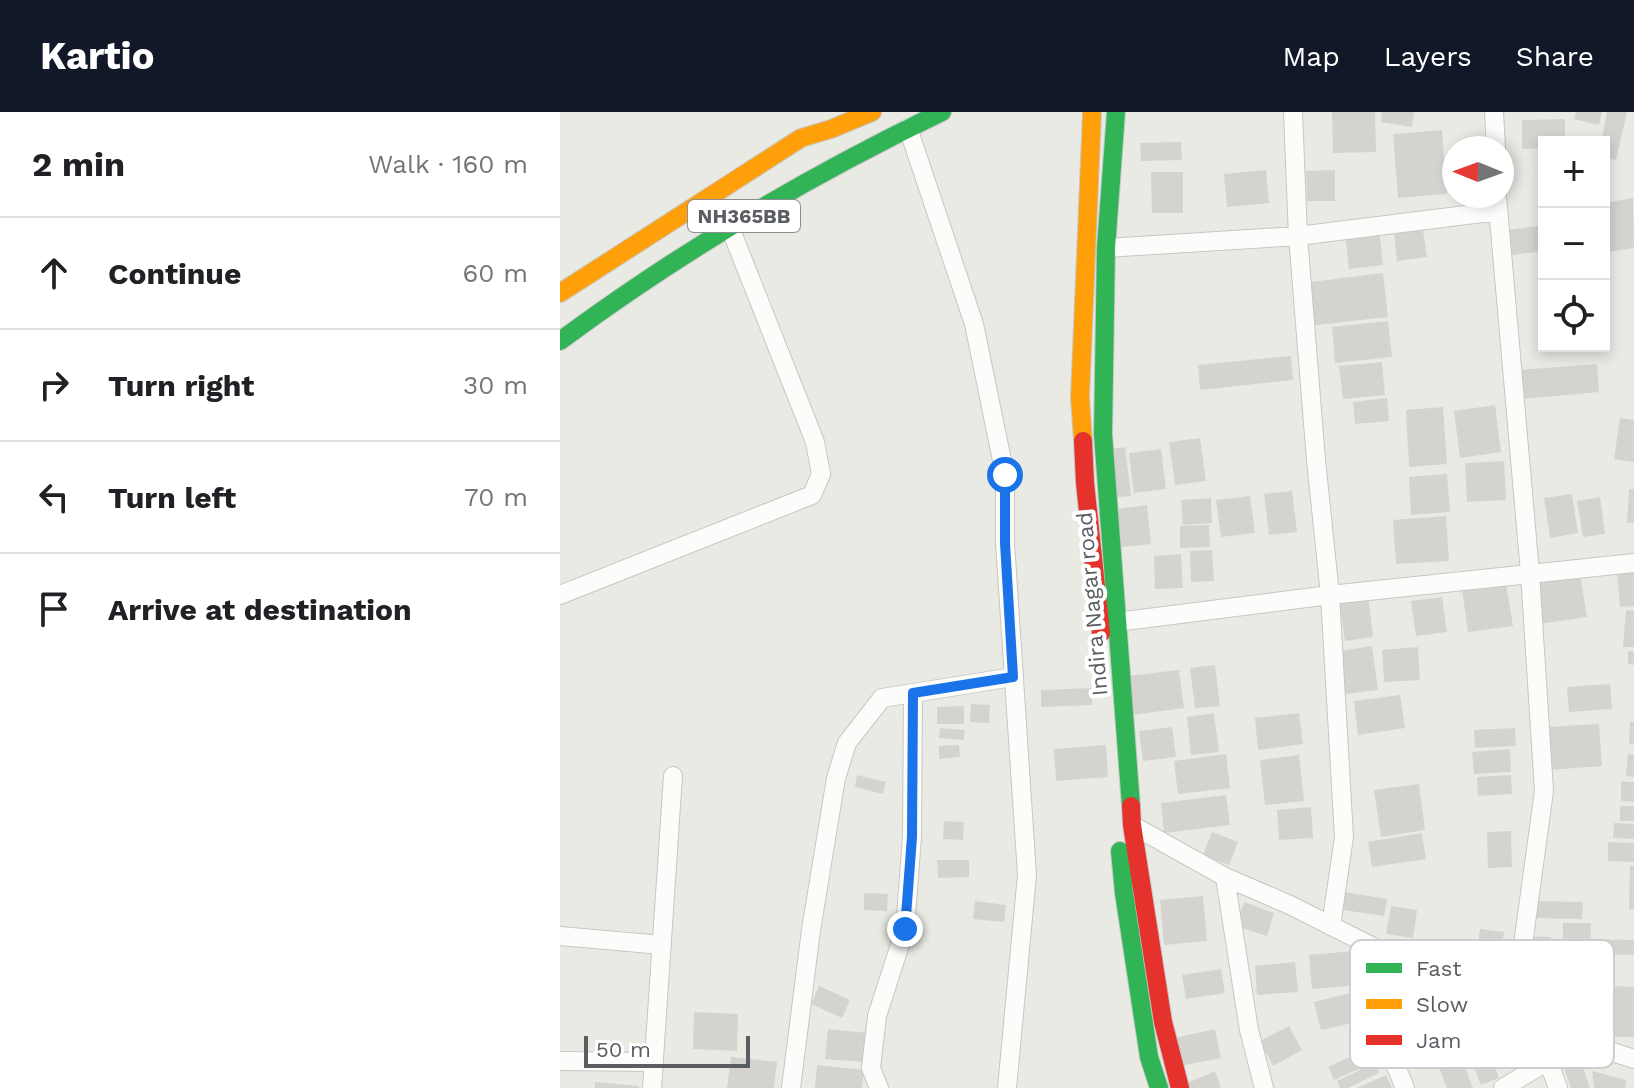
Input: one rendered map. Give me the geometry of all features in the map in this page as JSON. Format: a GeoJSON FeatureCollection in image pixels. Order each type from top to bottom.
{"type":"FeatureCollection","features":[{"type":"Feature","properties":{"kind":"main road","name":"NH365BB"},"geometry":{"type":"LineString","coordinates":[[560,293],[801,138],[872,112]]}},
{"type":"Feature","properties":{"kind":"main road","name":"NH365BB"},"geometry":{"type":"LineString","coordinates":[[560,341],[595,314],[729,225],[859,152],[942,112]]}},
{"type":"Feature","properties":{"kind":"main road","name":"Indira Nagar road"},"geometry":{"type":"LineString","coordinates":[[1092,112],[1080,397],[1084,469],[1124,893],[1149,1057],[1159,1088]]}},
{"type":"Feature","properties":{"kind":"main road","name":"Indira Nagar road"},"geometry":{"type":"LineString","coordinates":[[1116,112],[1106,248],[1103,434],[1132,825],[1163,1022],[1180,1088]]}},
{"type":"Feature","properties":{"kind":"street"},"geometry":{"type":"LineString","coordinates":[[1293,112],[1298,236],[1330,595],[1344,837],[1331,926]]}},
{"type":"Feature","properties":{"kind":"street"},"geometry":{"type":"LineString","coordinates":[[1494,112],[1495,136]]}},
{"type":"Feature","properties":{"kind":"street"},"geometry":{"type":"LineString","coordinates":[[908,128],[974,324],[1005,475],[1005,543],[1027,875],[1007,1088]]}},
{"type":"Feature","properties":{"kind":"street"},"geometry":{"type":"LineString","coordinates":[[1106,248],[1298,236],[1468,208]]}},
{"type":"Feature","properties":{"kind":"street"},"geometry":{"type":"LineString","coordinates":[[1498,208],[1530,573],[1544,791],[1524,940]]}},
{"type":"Feature","properties":{"kind":"street"},"geometry":{"type":"LineString","coordinates":[[560,595],[812,495],[821,474],[815,442],[729,225]]}},
{"type":"Feature","properties":{"kind":"street"},"geometry":{"type":"LineString","coordinates":[[1117,622],[1330,595],[1634,563]]}},
{"type":"Feature","properties":{"kind":"street"},"geometry":{"type":"LineString","coordinates":[[791,1088],[836,778],[847,743],[882,698],[1013,677]]}},
{"type":"Feature","properties":{"kind":"street"},"geometry":{"type":"LineString","coordinates":[[879,1088],[871,1068],[877,1016],[905,929],[912,837],[913,693]]}},
{"type":"Feature","properties":{"kind":"street"},"geometry":{"type":"LineString","coordinates":[[652,1088],[673,776]]}},
{"type":"Feature","properties":{"kind":"street"},"geometry":{"type":"LineString","coordinates":[[1132,825],[1225,877],[1359,940]]}},
{"type":"Feature","properties":{"kind":"street"},"geometry":{"type":"LineString","coordinates":[[1225,877],[1249,1030],[1264,1088]]}},
{"type":"Feature","properties":{"kind":"street"},"geometry":{"type":"LineString","coordinates":[[560,936],[662,945]]}},
{"type":"Feature","properties":{"kind":"street"},"geometry":{"type":"LineString","coordinates":[[1614,1052],[1634,1059]]}},
{"type":"Feature","properties":{"kind":"street"},"geometry":{"type":"LineString","coordinates":[[560,1061],[654,1062]]}},
{"type":"Feature","properties":{"kind":"street"},"geometry":{"type":"LineString","coordinates":[[1397,1068],[1405,1088]]}},
{"type":"Feature","properties":{"kind":"street"},"geometry":{"type":"LineString","coordinates":[[1503,1088],[1536,1068]]}},
{"type":"Feature","properties":{"kind":"street"},"geometry":{"type":"LineString","coordinates":[[1551,1068],[1558,1088]]}},
{"type":"Feature","properties":{"kind":"building"},"geometry":{"type":"Polygon","coordinates":[[[1332,112],[1375,112],[1376,152],[1333,153],[1332,112]]]}},
{"type":"Feature","properties":{"kind":"building"},"geometry":{"type":"Polygon","coordinates":[[[1382,112],[1414,112],[1412,127],[1381,122],[1382,112]]]}},
{"type":"Feature","properties":{"kind":"building"},"geometry":{"type":"Polygon","coordinates":[[[1576,112],[1602,112],[1599,125],[1574,119],[1576,112]]]}},
{"type":"Feature","properties":{"kind":"building"},"geometry":{"type":"Polygon","coordinates":[[[1607,112],[1627,112],[1616,160],[1610,159],[1610,136],[1602,136],[1607,112]]]}},
{"type":"Feature","properties":{"kind":"building"},"geometry":{"type":"Polygon","coordinates":[[[1565,119],[1565,136],[1538,136],[1538,148],[1522,149],[1522,120],[1565,119]]]}},
{"type":"Feature","properties":{"kind":"building"},"geometry":{"type":"Polygon","coordinates":[[[1442,130],[1442,194],[1398,198],[1393,134],[1442,130]]]}},
{"type":"Feature","properties":{"kind":"building"},"geometry":{"type":"Polygon","coordinates":[[[1181,142],[1182,160],[1141,161],[1140,143],[1181,142]]]}},
{"type":"Feature","properties":{"kind":"building"},"geometry":{"type":"Polygon","coordinates":[[[1266,170],[1269,203],[1227,207],[1224,174],[1266,170]]]}},
{"type":"Feature","properties":{"kind":"building"},"geometry":{"type":"Polygon","coordinates":[[[1335,170],[1335,201],[1307,201],[1306,171],[1335,170]]]}},
{"type":"Feature","properties":{"kind":"building"},"geometry":{"type":"Polygon","coordinates":[[[1151,172],[1183,172],[1183,213],[1152,213],[1151,172]]]}},
{"type":"Feature","properties":{"kind":"building"},"geometry":{"type":"Polygon","coordinates":[[[1633,198],[1634,248],[1610,252],[1610,202],[1633,198]]]}},
{"type":"Feature","properties":{"kind":"building"},"geometry":{"type":"Polygon","coordinates":[[[1538,226],[1538,252],[1505,256],[1501,231],[1538,226]]]}},
{"type":"Feature","properties":{"kind":"building"},"geometry":{"type":"Polygon","coordinates":[[[1379,230],[1383,265],[1349,269],[1345,233],[1379,230]]]}},
{"type":"Feature","properties":{"kind":"building"},"geometry":{"type":"Polygon","coordinates":[[[1423,230],[1427,257],[1397,261],[1394,233],[1423,230]]]}},
{"type":"Feature","properties":{"kind":"building"},"geometry":{"type":"Polygon","coordinates":[[[1383,273],[1388,317],[1308,326],[1303,283],[1383,273]]]}},
{"type":"Feature","properties":{"kind":"building"},"geometry":{"type":"Polygon","coordinates":[[[1388,321],[1392,357],[1335,363],[1332,327],[1388,321]]]}},
{"type":"Feature","properties":{"kind":"building"},"geometry":{"type":"Polygon","coordinates":[[[1291,356],[1293,380],[1200,390],[1198,365],[1291,356]]]}},
{"type":"Feature","properties":{"kind":"building"},"geometry":{"type":"Polygon","coordinates":[[[1382,362],[1385,395],[1343,399],[1339,366],[1382,362]]]}},
{"type":"Feature","properties":{"kind":"building"},"geometry":{"type":"Polygon","coordinates":[[[1597,364],[1599,392],[1520,399],[1518,370],[1597,364]]]}},
{"type":"Feature","properties":{"kind":"building"},"geometry":{"type":"Polygon","coordinates":[[[1387,398],[1389,421],[1355,424],[1353,402],[1387,398]]]}},
{"type":"Feature","properties":{"kind":"building"},"geometry":{"type":"Polygon","coordinates":[[[1495,405],[1501,452],[1460,458],[1454,411],[1495,405]]]}},
{"type":"Feature","properties":{"kind":"building"},"geometry":{"type":"Polygon","coordinates":[[[1443,407],[1447,464],[1409,467],[1406,410],[1443,407]]]}},
{"type":"Feature","properties":{"kind":"building"},"geometry":{"type":"Polygon","coordinates":[[[1620,418],[1634,420],[1634,462],[1614,459],[1620,418]]]}},
{"type":"Feature","properties":{"kind":"building"},"geometry":{"type":"Polygon","coordinates":[[[1200,438],[1206,481],[1175,485],[1169,442],[1200,438]]]}},
{"type":"Feature","properties":{"kind":"building"},"geometry":{"type":"Polygon","coordinates":[[[1125,447],[1131,496],[1110,498],[1104,450],[1125,447]]]}},
{"type":"Feature","properties":{"kind":"building"},"geometry":{"type":"Polygon","coordinates":[[[1161,449],[1166,489],[1134,493],[1129,453],[1161,449]]]}},
{"type":"Feature","properties":{"kind":"building"},"geometry":{"type":"Polygon","coordinates":[[[1504,461],[1506,500],[1467,502],[1465,463],[1504,461]]]}},
{"type":"Feature","properties":{"kind":"building"},"geometry":{"type":"Polygon","coordinates":[[[1447,474],[1450,512],[1411,515],[1409,477],[1447,474]]]}},
{"type":"Feature","properties":{"kind":"building"},"geometry":{"type":"Polygon","coordinates":[[[1629,489],[1634,489],[1634,523],[1627,523],[1629,489]]]}},
{"type":"Feature","properties":{"kind":"building"},"geometry":{"type":"Polygon","coordinates":[[[1292,491],[1297,532],[1269,535],[1264,494],[1292,491]]]}},
{"type":"Feature","properties":{"kind":"building"},"geometry":{"type":"Polygon","coordinates":[[[1572,494],[1578,533],[1550,538],[1544,498],[1572,494]]]}},
{"type":"Feature","properties":{"kind":"building"},"geometry":{"type":"Polygon","coordinates":[[[1250,496],[1255,533],[1221,537],[1216,500],[1250,496]]]}},
{"type":"Feature","properties":{"kind":"building"},"geometry":{"type":"Polygon","coordinates":[[[1600,497],[1605,534],[1583,537],[1577,501],[1600,497]]]}},
{"type":"Feature","properties":{"kind":"building"},"geometry":{"type":"Polygon","coordinates":[[[1211,498],[1212,523],[1183,525],[1181,500],[1211,498]]]}},
{"type":"Feature","properties":{"kind":"building"},"geometry":{"type":"Polygon","coordinates":[[[1147,505],[1151,544],[1122,547],[1117,509],[1147,505]]]}},
{"type":"Feature","properties":{"kind":"building"},"geometry":{"type":"Polygon","coordinates":[[[1446,516],[1449,561],[1396,564],[1393,520],[1446,516]]]}},
{"type":"Feature","properties":{"kind":"building"},"geometry":{"type":"Polygon","coordinates":[[[1209,525],[1210,547],[1180,548],[1180,526],[1209,525]]]}},
{"type":"Feature","properties":{"kind":"building"},"geometry":{"type":"Polygon","coordinates":[[[1212,550],[1214,581],[1191,582],[1190,551],[1212,550]]]}},
{"type":"Feature","properties":{"kind":"building"},"geometry":{"type":"Polygon","coordinates":[[[1181,554],[1183,588],[1155,589],[1154,556],[1181,554]]]}},
{"type":"Feature","properties":{"kind":"building"},"geometry":{"type":"Polygon","coordinates":[[[1634,570],[1634,606],[1620,607],[1617,571],[1634,570]]]}},
{"type":"Feature","properties":{"kind":"building"},"geometry":{"type":"Polygon","coordinates":[[[1580,573],[1587,617],[1540,624],[1534,579],[1580,573]]]}},
{"type":"Feature","properties":{"kind":"building"},"geometry":{"type":"Polygon","coordinates":[[[1506,583],[1513,626],[1468,632],[1462,589],[1506,583]]]}},
{"type":"Feature","properties":{"kind":"building"},"geometry":{"type":"Polygon","coordinates":[[[1368,595],[1373,637],[1345,641],[1339,600],[1368,595]]]}},
{"type":"Feature","properties":{"kind":"building"},"geometry":{"type":"Polygon","coordinates":[[[1442,597],[1447,632],[1416,636],[1411,601],[1442,597]]]}},
{"type":"Feature","properties":{"kind":"building"},"geometry":{"type":"Polygon","coordinates":[[[1626,610],[1634,611],[1634,647],[1623,647],[1626,610]]]}},
{"type":"Feature","properties":{"kind":"building"},"geometry":{"type":"Polygon","coordinates":[[[1372,646],[1378,690],[1345,694],[1339,651],[1372,646]]]}},
{"type":"Feature","properties":{"kind":"building"},"geometry":{"type":"Polygon","coordinates":[[[1418,647],[1420,680],[1384,682],[1382,650],[1418,647]]]}},
{"type":"Feature","properties":{"kind":"building"},"geometry":{"type":"Polygon","coordinates":[[[1628,651],[1634,652],[1634,665],[1628,664],[1628,651]]]}},
{"type":"Feature","properties":{"kind":"building"},"geometry":{"type":"Polygon","coordinates":[[[1215,665],[1220,706],[1195,708],[1190,668],[1215,665]]]}},
{"type":"Feature","properties":{"kind":"building"},"geometry":{"type":"Polygon","coordinates":[[[1179,670],[1184,708],[1132,715],[1127,676],[1179,670]]]}},
{"type":"Feature","properties":{"kind":"building"},"geometry":{"type":"Polygon","coordinates":[[[1610,684],[1612,709],[1569,712],[1567,687],[1610,684]]]}},
{"type":"Feature","properties":{"kind":"building"},"geometry":{"type":"Polygon","coordinates":[[[1092,688],[1092,705],[1041,707],[1041,690],[1092,688]]]}},
{"type":"Feature","properties":{"kind":"building"},"geometry":{"type":"Polygon","coordinates":[[[1400,695],[1405,728],[1358,735],[1354,701],[1400,695]]]}},
{"type":"Feature","properties":{"kind":"building"},"geometry":{"type":"Polygon","coordinates":[[[971,704],[990,705],[989,723],[970,722],[971,704]]]}},
{"type":"Feature","properties":{"kind":"building"},"geometry":{"type":"Polygon","coordinates":[[[964,706],[964,724],[937,724],[937,707],[964,706]]]}},
{"type":"Feature","properties":{"kind":"building"},"geometry":{"type":"Polygon","coordinates":[[[1214,713],[1219,752],[1191,755],[1187,717],[1214,713]]]}},
{"type":"Feature","properties":{"kind":"building"},"geometry":{"type":"Polygon","coordinates":[[[1299,713],[1303,744],[1258,750],[1255,718],[1299,713]]]}},
{"type":"Feature","properties":{"kind":"building"},"geometry":{"type":"Polygon","coordinates":[[[1630,722],[1634,722],[1634,744],[1629,744],[1630,722]]]}},
{"type":"Feature","properties":{"kind":"building"},"geometry":{"type":"Polygon","coordinates":[[[1599,724],[1602,766],[1549,770],[1547,727],[1599,724]]]}},
{"type":"Feature","properties":{"kind":"building"},"geometry":{"type":"Polygon","coordinates":[[[1172,727],[1176,757],[1143,761],[1139,731],[1172,727]]]}},
{"type":"Feature","properties":{"kind":"building"},"geometry":{"type":"Polygon","coordinates":[[[940,728],[965,730],[964,740],[939,738],[940,728]]]}},
{"type":"Feature","properties":{"kind":"building"},"geometry":{"type":"Polygon","coordinates":[[[1515,728],[1516,746],[1475,748],[1474,730],[1515,728]]]}},
{"type":"Feature","properties":{"kind":"building"},"geometry":{"type":"Polygon","coordinates":[[[959,745],[960,757],[939,759],[939,746],[959,745]]]}},
{"type":"Feature","properties":{"kind":"building"},"geometry":{"type":"Polygon","coordinates":[[[1106,745],[1108,777],[1056,781],[1054,749],[1106,745]]]}},
{"type":"Feature","properties":{"kind":"building"},"geometry":{"type":"Polygon","coordinates":[[[1510,749],[1511,772],[1474,774],[1472,752],[1510,749]]]}},
{"type":"Feature","properties":{"kind":"building"},"geometry":{"type":"Polygon","coordinates":[[[1226,754],[1230,788],[1178,794],[1174,761],[1226,754]]]}},
{"type":"Feature","properties":{"kind":"building"},"geometry":{"type":"Polygon","coordinates":[[[1628,754],[1634,755],[1634,777],[1626,776],[1628,754]]]}},
{"type":"Feature","properties":{"kind":"building"},"geometry":{"type":"Polygon","coordinates":[[[1299,755],[1304,801],[1265,805],[1260,760],[1299,755]]]}},
{"type":"Feature","properties":{"kind":"building"},"geometry":{"type":"Polygon","coordinates":[[[857,775],[886,782],[883,794],[855,787],[857,775]]]}},
{"type":"Feature","properties":{"kind":"building"},"geometry":{"type":"Polygon","coordinates":[[[1511,775],[1512,794],[1478,796],[1477,777],[1511,775]]]}},
{"type":"Feature","properties":{"kind":"building"},"geometry":{"type":"Polygon","coordinates":[[[1621,782],[1634,782],[1634,802],[1621,801],[1621,782]]]}},
{"type":"Feature","properties":{"kind":"building"},"geometry":{"type":"Polygon","coordinates":[[[1419,784],[1425,830],[1381,837],[1374,790],[1419,784]]]}},
{"type":"Feature","properties":{"kind":"building"},"geometry":{"type":"Polygon","coordinates":[[[1226,795],[1230,825],[1164,833],[1161,803],[1226,795]]]}},
{"type":"Feature","properties":{"kind":"building"},"geometry":{"type":"Polygon","coordinates":[[[1620,806],[1634,806],[1634,821],[1620,821],[1620,806]]]}},
{"type":"Feature","properties":{"kind":"building"},"geometry":{"type":"Polygon","coordinates":[[[1311,807],[1313,838],[1279,840],[1277,810],[1311,807]]]}},
{"type":"Feature","properties":{"kind":"building"},"geometry":{"type":"Polygon","coordinates":[[[944,821],[964,822],[963,840],[943,839],[944,821]]]}},
{"type":"Feature","properties":{"kind":"building"},"geometry":{"type":"Polygon","coordinates":[[[1614,823],[1634,824],[1634,839],[1613,838],[1614,823]]]}},
{"type":"Feature","properties":{"kind":"building"},"geometry":{"type":"Polygon","coordinates":[[[1511,831],[1512,867],[1488,868],[1487,832],[1511,831]]]}},
{"type":"Feature","properties":{"kind":"building"},"geometry":{"type":"Polygon","coordinates":[[[1212,832],[1238,842],[1229,865],[1203,855],[1212,832]]]}},
{"type":"Feature","properties":{"kind":"building"},"geometry":{"type":"Polygon","coordinates":[[[1422,833],[1426,859],[1372,867],[1368,842],[1422,833]]]}},
{"type":"Feature","properties":{"kind":"building"},"geometry":{"type":"Polygon","coordinates":[[[1608,842],[1634,843],[1634,862],[1608,861],[1608,842]]]}},
{"type":"Feature","properties":{"kind":"building"},"geometry":{"type":"Polygon","coordinates":[[[937,860],[969,860],[969,877],[938,878],[937,860]]]}},
{"type":"Feature","properties":{"kind":"building"},"geometry":{"type":"Polygon","coordinates":[[[1630,866],[1634,866],[1634,909],[1629,909],[1630,866]]]}},
{"type":"Feature","properties":{"kind":"building"},"geometry":{"type":"Polygon","coordinates":[[[1345,892],[1387,899],[1384,916],[1343,910],[1345,892]]]}},
{"type":"Feature","properties":{"kind":"building"},"geometry":{"type":"Polygon","coordinates":[[[864,893],[888,894],[887,911],[864,910],[864,893]]]}},
{"type":"Feature","properties":{"kind":"building"},"geometry":{"type":"Polygon","coordinates":[[[1203,896],[1207,941],[1164,945],[1160,900],[1203,896]]]}},
{"type":"Feature","properties":{"kind":"building"},"geometry":{"type":"Polygon","coordinates":[[[975,901],[1006,905],[1004,922],[973,919],[975,901]]]}},
{"type":"Feature","properties":{"kind":"building"},"geometry":{"type":"Polygon","coordinates":[[[1534,901],[1583,902],[1582,919],[1534,918],[1534,901]]]}},
{"type":"Feature","properties":{"kind":"building"},"geometry":{"type":"Polygon","coordinates":[[[1244,902],[1274,913],[1267,936],[1236,926],[1244,902]]]}},
{"type":"Feature","properties":{"kind":"building"},"geometry":{"type":"Polygon","coordinates":[[[1391,906],[1417,910],[1413,938],[1386,934],[1391,906]]]}},
{"type":"Feature","properties":{"kind":"building"},"geometry":{"type":"Polygon","coordinates":[[[1563,923],[1591,923],[1590,940],[1563,940],[1563,923]]]}},
{"type":"Feature","properties":{"kind":"building"},"geometry":{"type":"Polygon","coordinates":[[[1480,929],[1504,932],[1503,940],[1479,940],[1480,929]]]}},
{"type":"Feature","properties":{"kind":"building"},"geometry":{"type":"Polygon","coordinates":[[[1527,936],[1551,937],[1551,940],[1527,940],[1527,936]]]}},
{"type":"Feature","properties":{"kind":"building"},"geometry":{"type":"Polygon","coordinates":[[[1595,939],[1634,940],[1634,955],[1614,954],[1614,940],[1595,939]]]}},
{"type":"Feature","properties":{"kind":"building"},"geometry":{"type":"Polygon","coordinates":[[[1350,951],[1350,986],[1312,989],[1309,955],[1350,951]]]}},
{"type":"Feature","properties":{"kind":"building"},"geometry":{"type":"Polygon","coordinates":[[[1295,962],[1298,992],[1257,995],[1255,966],[1295,962]]]}},
{"type":"Feature","properties":{"kind":"building"},"geometry":{"type":"Polygon","coordinates":[[[1221,969],[1225,993],[1186,999],[1182,975],[1221,969]]]}},
{"type":"Feature","properties":{"kind":"building"},"geometry":{"type":"Polygon","coordinates":[[[819,986],[850,1000],[842,1018],[811,1004],[819,986]]]}},
{"type":"Feature","properties":{"kind":"building"},"geometry":{"type":"Polygon","coordinates":[[[1614,986],[1634,987],[1634,1037],[1614,1037],[1614,986]]]}},
{"type":"Feature","properties":{"kind":"building"},"geometry":{"type":"Polygon","coordinates":[[[1350,993],[1350,1023],[1321,1030],[1314,1002],[1350,993]]]}},
{"type":"Feature","properties":{"kind":"building"},"geometry":{"type":"Polygon","coordinates":[[[694,1012],[738,1014],[737,1051],[693,1049],[694,1012]]]}},
{"type":"Feature","properties":{"kind":"building"},"geometry":{"type":"Polygon","coordinates":[[[1289,1026],[1302,1050],[1273,1066],[1260,1041],[1289,1026]]]}},
{"type":"Feature","properties":{"kind":"building"},"geometry":{"type":"Polygon","coordinates":[[[828,1029],[868,1033],[865,1062],[825,1059],[828,1029]]]}},
{"type":"Feature","properties":{"kind":"building"},"geometry":{"type":"Polygon","coordinates":[[[1215,1029],[1221,1058],[1180,1066],[1174,1038],[1215,1029]]]}},
{"type":"Feature","properties":{"kind":"building"},"geometry":{"type":"Polygon","coordinates":[[[731,1057],[777,1062],[774,1088],[727,1088],[731,1057]]]}},
{"type":"Feature","properties":{"kind":"building"},"geometry":{"type":"Polygon","coordinates":[[[1350,1057],[1350,1068],[1361,1068],[1334,1080],[1328,1067],[1350,1057]]]}},
{"type":"Feature","properties":{"kind":"building"},"geometry":{"type":"Polygon","coordinates":[[[817,1065],[864,1070],[862,1088],[815,1088],[817,1065]]]}},
{"type":"Feature","properties":{"kind":"building"},"geometry":{"type":"Polygon","coordinates":[[[1364,1068],[1376,1068],[1379,1073],[1348,1088],[1340,1088],[1337,1081],[1364,1068]]]}},
{"type":"Feature","properties":{"kind":"building"},"geometry":{"type":"Polygon","coordinates":[[[1439,1068],[1465,1068],[1473,1088],[1447,1088],[1439,1068]]]}},
{"type":"Feature","properties":{"kind":"building"},"geometry":{"type":"Polygon","coordinates":[[[1474,1068],[1496,1068],[1499,1078],[1481,1085],[1474,1068]]]}},
{"type":"Feature","properties":{"kind":"building"},"geometry":{"type":"Polygon","coordinates":[[[1564,1068],[1583,1068],[1590,1088],[1571,1088],[1564,1068]]]}},
{"type":"Feature","properties":{"kind":"building"},"geometry":{"type":"Polygon","coordinates":[[[1215,1071],[1221,1088],[1185,1088],[1183,1085],[1215,1071]]]}},
{"type":"Feature","properties":{"kind":"building"},"geometry":{"type":"Polygon","coordinates":[[[1592,1071],[1626,1080],[1625,1088],[1594,1088],[1592,1071]]]}},
{"type":"Feature","properties":{"kind":"building"},"geometry":{"type":"Polygon","coordinates":[[[1386,1075],[1392,1088],[1357,1088],[1386,1075]]]}},
{"type":"Feature","properties":{"kind":"building"},"geometry":{"type":"Polygon","coordinates":[[[595,1082],[639,1086],[639,1088],[595,1088],[595,1082]]]}},
{"type":"Feature","properties":{"kind":"traffic: fast"},"geometry":{"type":"LineString","coordinates":[[560,341],[651,277],[745,218],[842,163],[942,112]]}},
{"type":"Feature","properties":{"kind":"traffic: fast"},"geometry":{"type":"LineString","coordinates":[[1116,112],[1106,248],[1103,434],[1131,806]]}},
{"type":"Feature","properties":{"kind":"traffic: fast"},"geometry":{"type":"LineString","coordinates":[[1120,851],[1149,1057],[1159,1088]]}},
{"type":"Feature","properties":{"kind":"traffic: slow"},"geometry":{"type":"LineString","coordinates":[[560,293],[801,138],[872,112]]}},
{"type":"Feature","properties":{"kind":"traffic: slow"},"geometry":{"type":"LineString","coordinates":[[1083,441],[1080,397],[1092,112]]}},
{"type":"Feature","properties":{"kind":"traffic: jam"},"geometry":{"type":"LineString","coordinates":[[1083,441],[1101,633]]}},
{"type":"Feature","properties":{"kind":"traffic: jam"},"geometry":{"type":"LineString","coordinates":[[1131,806],[1163,1022],[1180,1088]]}},
{"type":"Feature","properties":{"kind":"route"},"geometry":{"type":"LineString","coordinates":[[905,929],[912,837],[913,693],[1013,677],[1005,543],[1005,475]]}}]}
